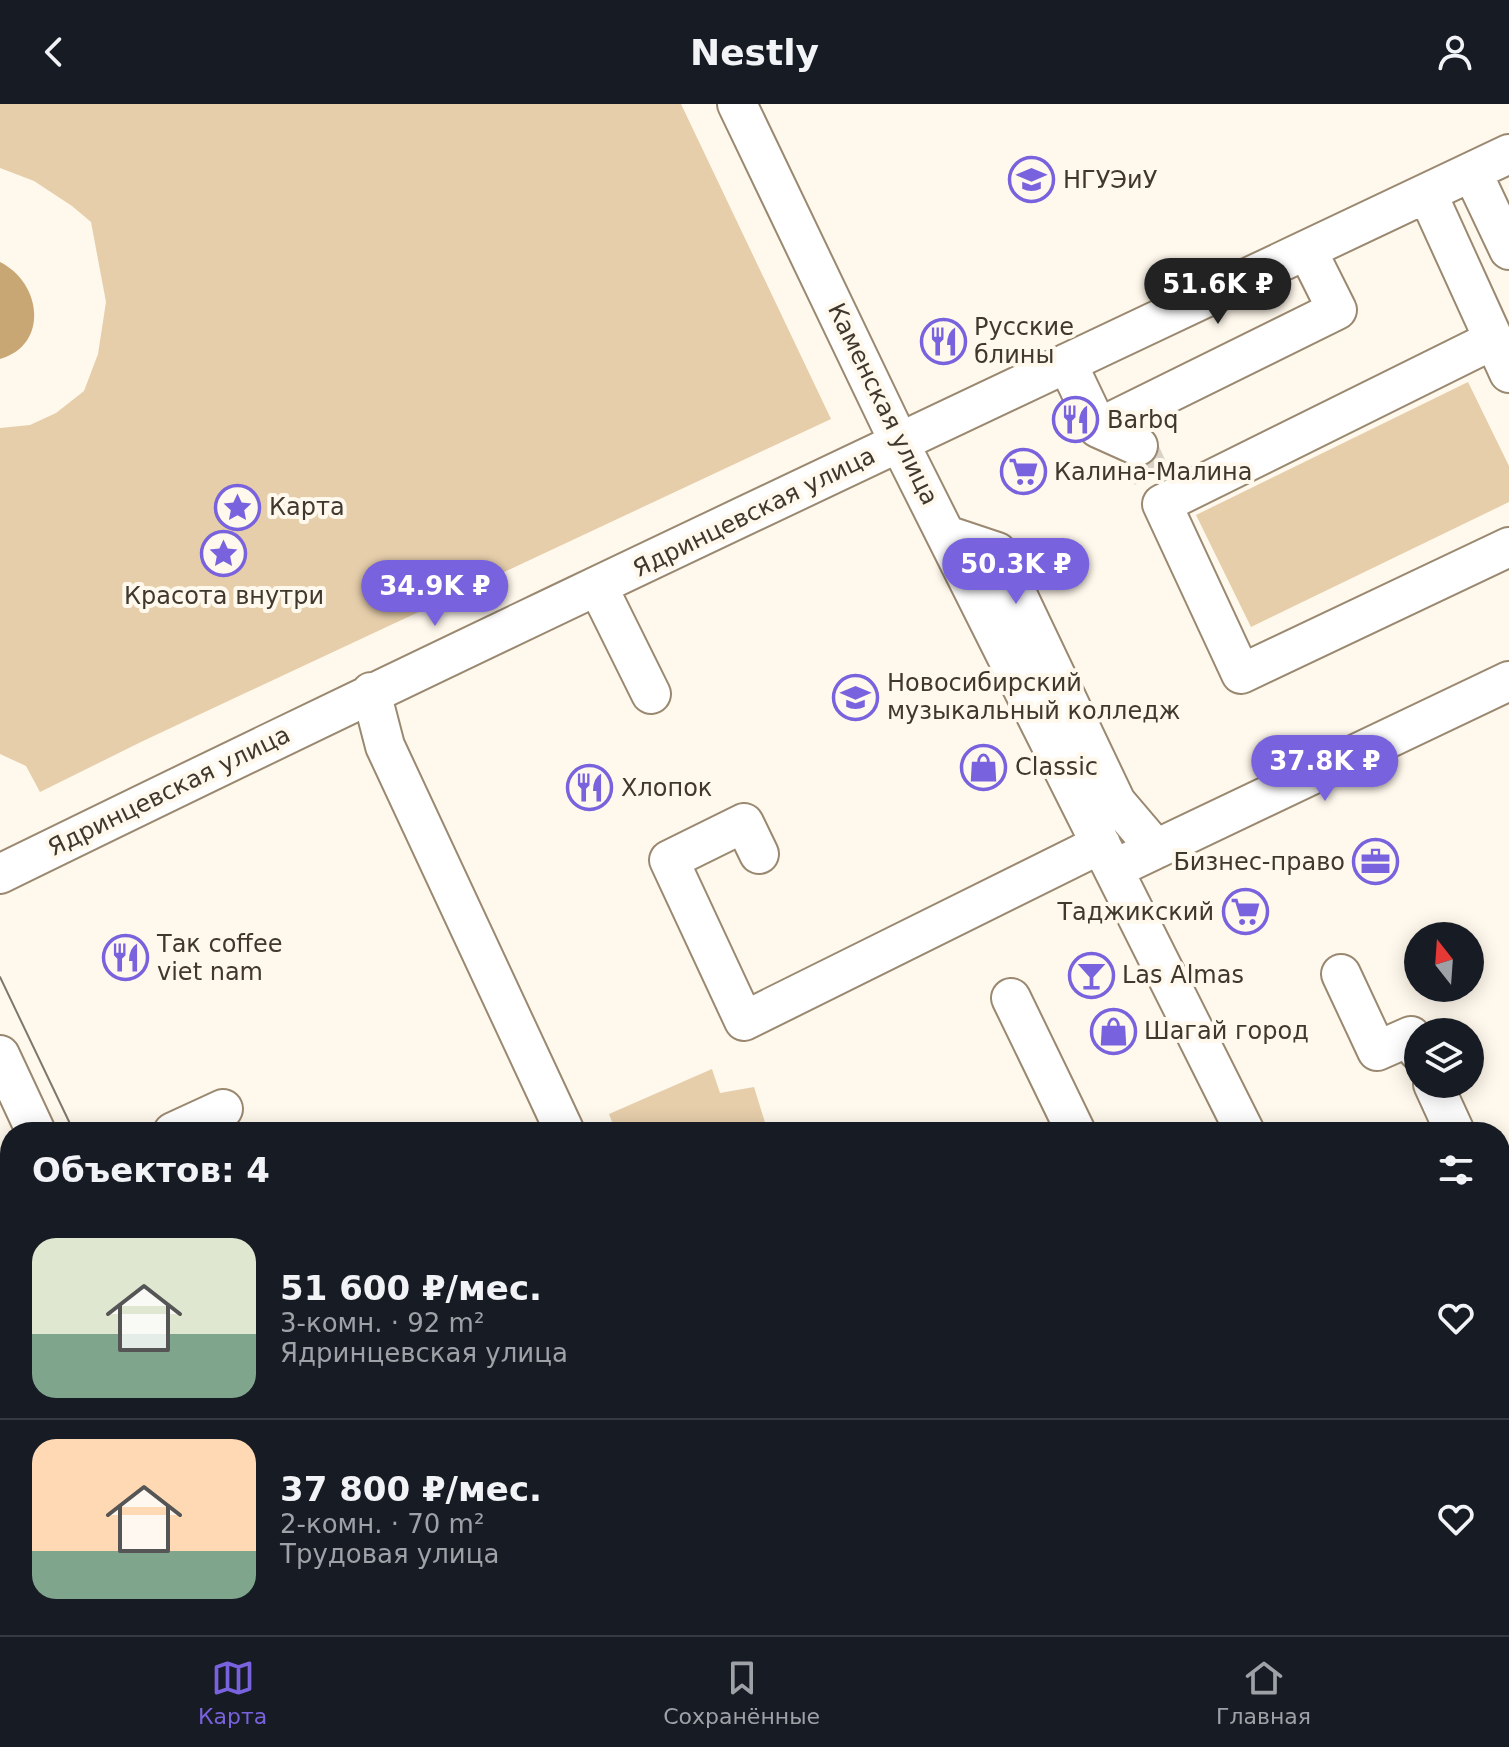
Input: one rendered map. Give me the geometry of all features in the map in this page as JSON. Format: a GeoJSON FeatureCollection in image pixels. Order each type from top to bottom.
{"type":"FeatureCollection","features":[{"type":"Feature","properties":{"kind":"street","name":"Каменская улица"},"geometry":{"type":"LineString","coordinates":[[737,104],[899,442],[1240,1122]]}},
{"type":"Feature","properties":{"kind":"street","name":"Ядринцевская улица"},"geometry":{"type":"LineString","coordinates":[[0,874],[371,692],[1509,154]]}},
{"type":"Feature","properties":{"kind":"street"},"geometry":{"type":"LineString","coordinates":[[1472,172],[1509,250]]}},
{"type":"Feature","properties":{"kind":"street"},"geometry":{"type":"LineString","coordinates":[[1151,476],[1501,357],[1427,193]]}},
{"type":"Feature","properties":{"kind":"street"},"geometry":{"type":"LineString","coordinates":[[1098,428],[1337,310],[1307,250]]}},
{"type":"Feature","properties":{"kind":"street"},"geometry":{"type":"LineString","coordinates":[[1067,363],[1098,428],[1151,476],[1241,674],[1509,547]]}},
{"type":"Feature","properties":{"kind":"street"},"geometry":{"type":"LineString","coordinates":[[946,535],[997,552],[1116,802],[1156,849]]}},
{"type":"Feature","properties":{"kind":"street"},"geometry":{"type":"LineString","coordinates":[[598,587],[651,694]]}},
{"type":"Feature","properties":{"kind":"street"},"geometry":{"type":"LineString","coordinates":[[759,854],[744,823],[669,860],[744,1021],[1107,857],[1156,849],[1509,681]]}},
{"type":"Feature","properties":{"kind":"street"},"geometry":{"type":"LineString","coordinates":[[371,692],[385,746],[560,1122]]}},
{"type":"Feature","properties":{"kind":"street"},"geometry":{"type":"LineString","coordinates":[[1341,974],[1377,1051],[1404,1039]]}},
{"type":"Feature","properties":{"kind":"street"},"geometry":{"type":"LineString","coordinates":[[1011,998],[1071,1122]]}},
{"type":"Feature","properties":{"kind":"street"},"geometry":{"type":"LineString","coordinates":[[0,1055],[31,1122]]}},
{"type":"Feature","properties":{"kind":"street"},"geometry":{"type":"LineString","coordinates":[[1439,1098],[1450,1122]]}},
{"type":"Feature","properties":{"kind":"street"},"geometry":{"type":"LineString","coordinates":[[195,1122],[223,1109]]}},
{"type":"Feature","properties":{"kind":"shaded area"},"geometry":{"type":"Polygon","coordinates":[[[0,104],[681,104],[831,419],[40,792],[26,766],[0,754],[0,428],[30,425],[56,413],[84,391],[98,354],[106,302],[91,222],[34,181],[0,168],[0,104]]]}},
{"type":"Feature","properties":{"kind":"shaded area"},"geometry":{"type":"Polygon","coordinates":[[[0,262],[25,284],[34,313],[33,328],[27,341],[16,352],[0,359],[0,262]]]}},
{"type":"Feature","properties":{"kind":"shaded area"},"geometry":{"type":"Polygon","coordinates":[[[1468,382],[1509,466],[1509,502],[1251,627],[1196,515],[1468,382]]]}},
{"type":"Feature","properties":{"kind":"shaded area"},"geometry":{"type":"Polygon","coordinates":[[[712,1069],[720,1093],[754,1087],[765,1122],[612,1122],[609,1114],[712,1069]]]}},
{"type":"Feature","properties":{"kind":"tunnel"},"geometry":{"type":"LineString","coordinates":[[1138,446],[1152,477]]}},
{"type":"Feature","properties":{"kind":"tram line"},"geometry":{"type":"LineString","coordinates":[[0,977],[69,1122]]}},
{"type":"Feature","properties":{"kind":"place","name":"НГУЭиУ"},"geometry":{"type":"Point","coordinates":[1032,180]}},
{"type":"Feature","properties":{"kind":"place","name":"Русские блины"},"geometry":{"type":"Point","coordinates":[943,341]}},
{"type":"Feature","properties":{"kind":"place","name":"Barbq"},"geometry":{"type":"Point","coordinates":[1076,420]}},
{"type":"Feature","properties":{"kind":"place","name":"Калина-Малина"},"geometry":{"type":"Point","coordinates":[1023,472]}},
{"type":"Feature","properties":{"kind":"place","name":"Карта"},"geometry":{"type":"Point","coordinates":[238,507]}},
{"type":"Feature","properties":{"kind":"place","name":"Красота внутри"},"geometry":{"type":"Point","coordinates":[224,554]}},
{"type":"Feature","properties":{"kind":"place","name":"Новосибирский музыкальный колледж"},"geometry":{"type":"Point","coordinates":[856,697]}},
{"type":"Feature","properties":{"kind":"place","name":"Classic"},"geometry":{"type":"Point","coordinates":[984,767]}},
{"type":"Feature","properties":{"kind":"place","name":"Хлопок"},"geometry":{"type":"Point","coordinates":[590,788]}},
{"type":"Feature","properties":{"kind":"place","name":"Бизнес-право"},"geometry":{"type":"Point","coordinates":[1376,862]}},
{"type":"Feature","properties":{"kind":"place","name":"Таджикский"},"geometry":{"type":"Point","coordinates":[1245,912]}},
{"type":"Feature","properties":{"kind":"place","name":"Так coffee viet nam"},"geometry":{"type":"Point","coordinates":[126,958]}},
{"type":"Feature","properties":{"kind":"place","name":"Las Almas"},"geometry":{"type":"Point","coordinates":[1091,975]}},
{"type":"Feature","properties":{"kind":"place","name":"Шагай город"},"geometry":{"type":"Point","coordinates":[1113,1031]}}]}
